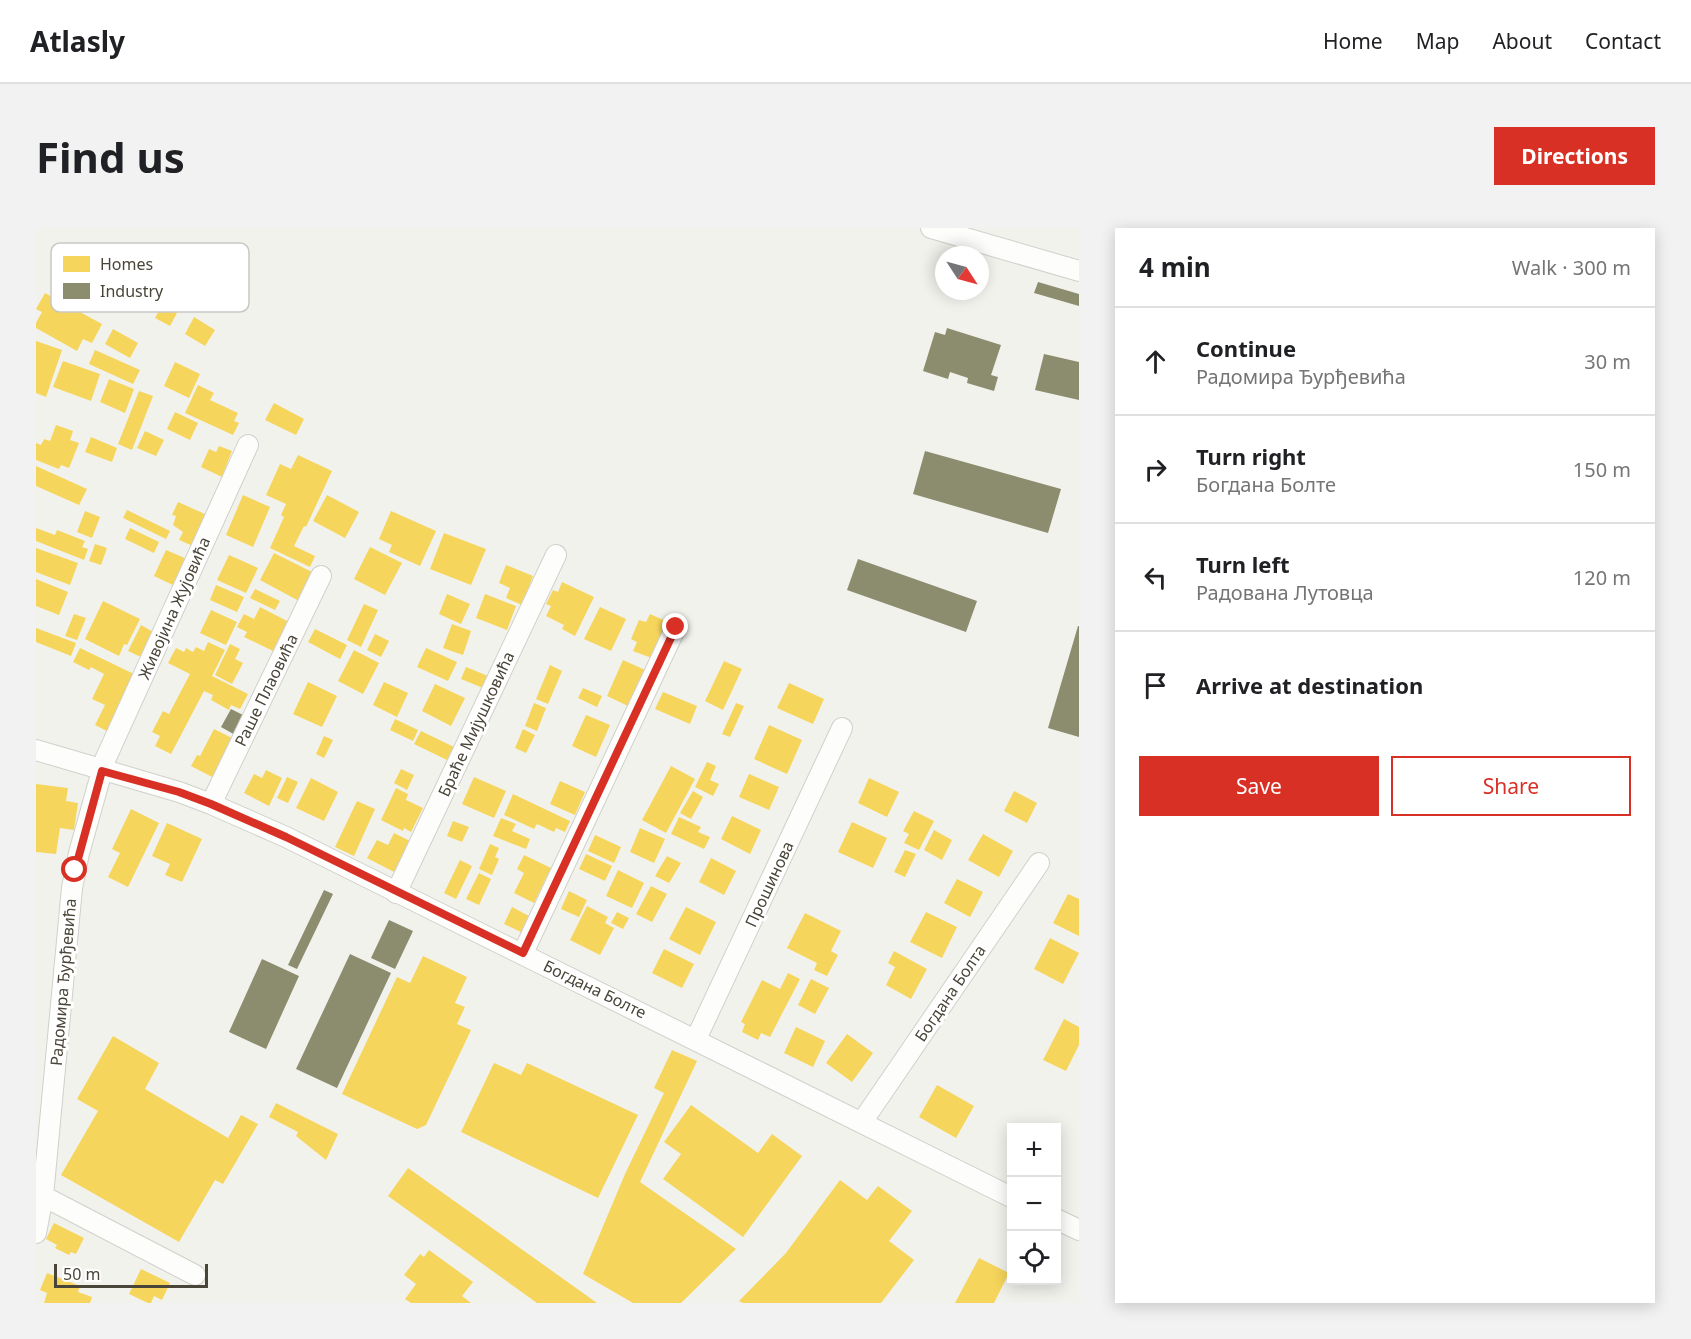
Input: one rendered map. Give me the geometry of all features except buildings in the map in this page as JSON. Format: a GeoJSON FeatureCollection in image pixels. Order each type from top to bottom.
{"type":"FeatureCollection","features":[{"type":"Feature","properties":{"kind":"street"},"geometry":{"type":"LineString","coordinates":[[931,228],[1079,271]]}},
{"type":"Feature","properties":{"kind":"street","name":"Живојина Жујовића"},"geometry":{"type":"LineString","coordinates":[[102,771],[113,739],[248,445]]}},
{"type":"Feature","properties":{"kind":"street","name":"Браће Мијушковића"},"geometry":{"type":"LineString","coordinates":[[396,892],[556,555]]}},
{"type":"Feature","properties":{"kind":"street","name":"Раше Плаовића"},"geometry":{"type":"LineString","coordinates":[[211,804],[321,576]]}},
{"type":"Feature","properties":{"kind":"street"},"geometry":{"type":"LineString","coordinates":[[523,953],[676,627]]}},
{"type":"Feature","properties":{"kind":"street","name":"Прошинова"},"geometry":{"type":"LineString","coordinates":[[696,1039],[842,728]]}},
{"type":"Feature","properties":{"kind":"street","name":"Богдана Болте"},"geometry":{"type":"LineString","coordinates":[[36,750],[179,792],[286,837],[1007,1195]]}},
{"type":"Feature","properties":{"kind":"street","name":"Радомира Ђурђевића"},"geometry":{"type":"LineString","coordinates":[[36,1233],[43,1196],[72,888],[79,853],[102,771]]}},
{"type":"Feature","properties":{"kind":"street","name":"Богдана Болта"},"geometry":{"type":"LineString","coordinates":[[862,1122],[1038,864]]}},
{"type":"Feature","properties":{"kind":"street"},"geometry":{"type":"LineString","coordinates":[[43,1196],[195,1275]]}},
{"type":"Feature","properties":{"kind":"street"},"geometry":{"type":"LineString","coordinates":[[1061,1221],[1079,1230]]}},
{"type":"Feature","properties":{"kind":"route"},"geometry":{"type":"LineString","coordinates":[[75,870],[102,771],[179,792],[211,804],[286,837],[523,953],[676,627]]}}]}
